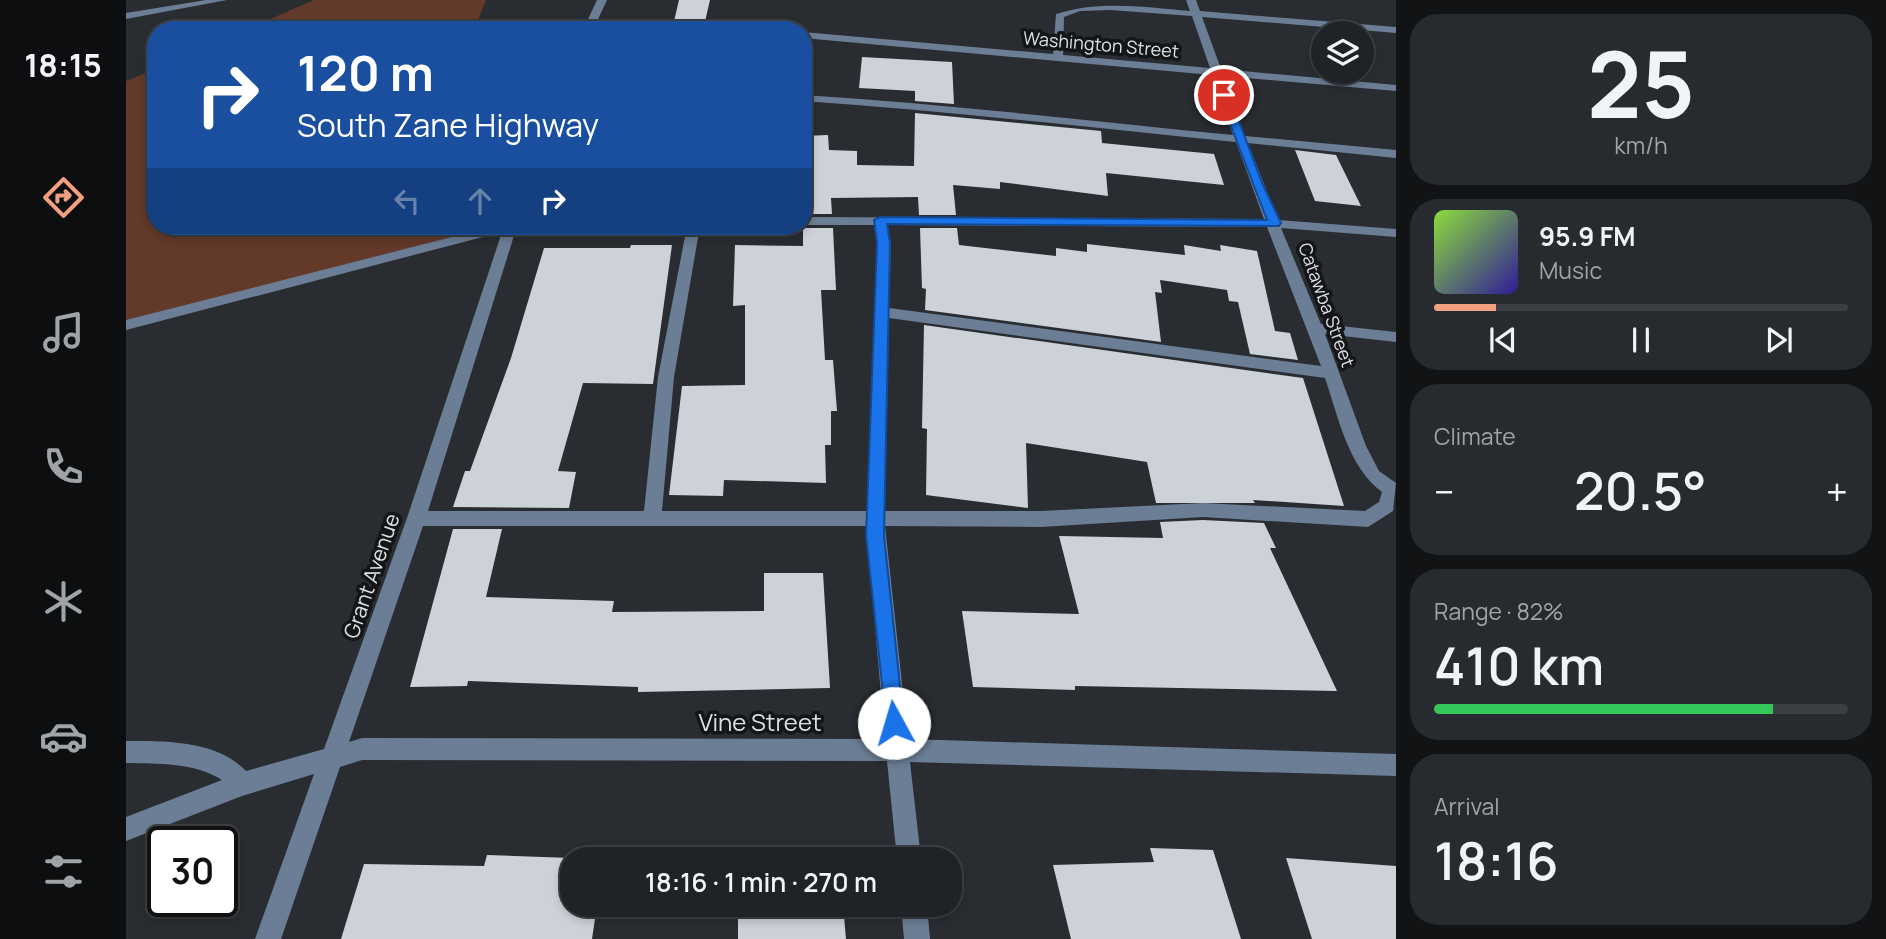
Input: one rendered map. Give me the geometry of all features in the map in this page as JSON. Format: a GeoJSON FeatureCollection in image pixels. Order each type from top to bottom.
{"type":"FeatureCollection","features":[{"type":"Feature","properties":{"kind":"street"},"geometry":{"type":"LineString","coordinates":[[126,16],[220,0]]}},
{"type":"Feature","properties":{"kind":"street"},"geometry":{"type":"LineString","coordinates":[[592,21],[602,0]]}},
{"type":"Feature","properties":{"kind":"street","name":"Catawba Street"},"geometry":{"type":"LineString","coordinates":[[1191,0],[1241,140],[1275,223],[1366,467],[1394,492]]}},
{"type":"Feature","properties":{"kind":"street"},"geometry":{"type":"LineString","coordinates":[[1058,59],[1059,16],[1065,11],[1110,7],[1396,30]]}},
{"type":"Feature","properties":{"kind":"street","name":"Washington Street"},"geometry":{"type":"LineString","coordinates":[[812,36],[1396,88]]}},
{"type":"Feature","properties":{"kind":"street"},"geometry":{"type":"LineString","coordinates":[[812,99],[912,105],[1396,154]]}},
{"type":"Feature","properties":{"kind":"street"},"geometry":{"type":"LineString","coordinates":[[880,220],[884,243],[876,520],[908,847]]}},
{"type":"Feature","properties":{"kind":"street"},"geometry":{"type":"LineString","coordinates":[[812,221],[1275,223],[1396,233]]}},
{"type":"Feature","properties":{"kind":"street"},"geometry":{"type":"LineString","coordinates":[[126,325],[475,235]]}},
{"type":"Feature","properties":{"kind":"street","name":"Grant Avenue"},"geometry":{"type":"LineString","coordinates":[[268,939],[416,518],[507,235]]}},
{"type":"Feature","properties":{"kind":"street"},"geometry":{"type":"LineString","coordinates":[[652,518],[666,377],[692,235]]}},
{"type":"Feature","properties":{"kind":"street"},"geometry":{"type":"LineString","coordinates":[[880,312],[1331,373]]}},
{"type":"Feature","properties":{"kind":"street"},"geometry":{"type":"LineString","coordinates":[[1315,328],[1396,338]]}},
{"type":"Feature","properties":{"kind":"street"},"geometry":{"type":"LineString","coordinates":[[416,518],[1041,519],[1203,510],[1368,519],[1387,506],[1394,492]]}},
{"type":"Feature","properties":{"kind":"street","name":"Vine Street"},"geometry":{"type":"LineString","coordinates":[[126,829],[242,784],[335,754],[362,749],[897,750],[1396,765]]}},
{"type":"Feature","properties":{"kind":"street"},"geometry":{"type":"LineString","coordinates":[[126,752],[171,753],[220,763],[234,773],[242,784]]}},
{"type":"Feature","properties":{"kind":"street"},"geometry":{"type":"LineString","coordinates":[[915,917],[917,939]]}},
{"type":"Feature","properties":{"kind":"shaded area"},"geometry":{"type":"Polygon","coordinates":[[[314,0],[486,0],[478,21],[266,21],[314,0]]]}},
{"type":"Feature","properties":{"kind":"shaded area"},"geometry":{"type":"Polygon","coordinates":[[[147,73],[147,235],[473,235],[126,320],[126,81],[147,73]]]}},
{"type":"Feature","properties":{"kind":"building"},"geometry":{"type":"Polygon","coordinates":[[[679,0],[710,0],[705,21],[674,21],[679,0]]]}},
{"type":"Feature","properties":{"kind":"building"},"geometry":{"type":"Polygon","coordinates":[[[862,57],[952,62],[954,104],[915,101],[915,91],[859,88],[862,57]]]}},
{"type":"Feature","properties":{"kind":"building"},"geometry":{"type":"Polygon","coordinates":[[[915,113],[1101,131],[1102,143],[1214,154],[1224,185],[1106,173],[1108,196],[1000,182],[1000,189],[953,185],[956,215],[919,215],[918,197],[831,198],[832,214],[812,214],[812,136],[828,135],[829,150],[857,151],[857,165],[914,166],[915,113]]]}},
{"type":"Feature","properties":{"kind":"building"},"geometry":{"type":"Polygon","coordinates":[[[1295,150],[1336,155],[1361,206],[1315,201],[1295,150]]]}},
{"type":"Feature","properties":{"kind":"building"},"geometry":{"type":"Polygon","coordinates":[[[812,228],[833,228],[836,290],[821,290],[825,360],[833,360],[837,411],[831,411],[831,445],[825,445],[826,483],[724,480],[723,496],[669,495],[682,386],[745,385],[745,305],[733,306],[735,245],[803,246],[803,235],[812,235],[812,228]]]}},
{"type":"Feature","properties":{"kind":"building"},"geometry":{"type":"Polygon","coordinates":[[[920,228],[957,228],[959,245],[1056,256],[1056,248],[1087,252],[1087,244],[1185,255],[1184,245],[1221,251],[1220,245],[1257,251],[1275,331],[1290,333],[1298,360],[1250,354],[1238,302],[1229,301],[1227,290],[1160,280],[1162,293],[1155,292],[1161,342],[925,310],[926,289],[922,288],[920,228]]]}},
{"type":"Feature","properties":{"kind":"building"},"geometry":{"type":"Polygon","coordinates":[[[631,245],[672,245],[653,384],[583,383],[558,471],[576,472],[569,508],[453,507],[465,471],[470,471],[511,358],[544,248],[630,248],[631,245]]]}},
{"type":"Feature","properties":{"kind":"building"},"geometry":{"type":"Polygon","coordinates":[[[924,325],[1303,378],[1344,506],[1253,500],[1255,503],[1156,503],[1147,462],[1026,443],[1028,508],[926,495],[927,429],[922,428],[924,325]]]}},
{"type":"Feature","properties":{"kind":"building"},"geometry":{"type":"Polygon","coordinates":[[[1203,520],[1264,523],[1276,548],[1270,548],[1337,691],[1075,686],[1075,690],[973,687],[962,611],[1079,614],[1059,536],[1163,538],[1160,522],[1203,520]]]}},
{"type":"Feature","properties":{"kind":"building"},"geometry":{"type":"Polygon","coordinates":[[[453,529],[502,529],[486,597],[614,601],[612,612],[764,611],[764,573],[823,573],[830,688],[638,692],[638,687],[468,681],[467,686],[410,687],[453,529]]]}},
{"type":"Feature","properties":{"kind":"building"},"geometry":{"type":"Polygon","coordinates":[[[1150,848],[1213,850],[1241,939],[1071,939],[1053,865],[1154,862],[1150,848]]]}},
{"type":"Feature","properties":{"kind":"building"},"geometry":{"type":"Polygon","coordinates":[[[487,855],[560,858],[560,917],[595,917],[592,939],[341,939],[364,864],[484,866],[487,855]]]}},
{"type":"Feature","properties":{"kind":"building"},"geometry":{"type":"Polygon","coordinates":[[[1286,858],[1396,866],[1396,939],[1312,939],[1286,858]]]}},
{"type":"Feature","properties":{"kind":"building"},"geometry":{"type":"Polygon","coordinates":[[[738,917],[844,917],[846,939],[738,939],[738,917]]]}},
{"type":"Feature","properties":{"kind":"route"},"geometry":{"type":"LineString","coordinates":[[894,723],[875,536],[884,243],[880,220],[1275,223],[1257,185],[1224,95]]}}]}
